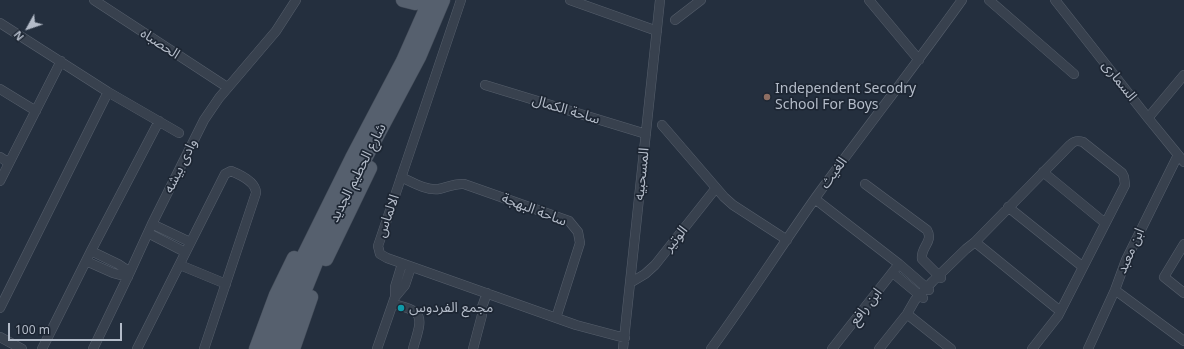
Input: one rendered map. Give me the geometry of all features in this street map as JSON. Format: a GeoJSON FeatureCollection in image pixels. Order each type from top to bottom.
{"type":"FeatureCollection","features":[{"type":"Feature","properties":{"kind":"main road"},"geometry":{"type":"LineString","coordinates":[[403,0],[415,3],[422,0]]}},
{"type":"Feature","properties":{"kind":"main road","name":"شارع الحطيم الجديد"},"geometry":{"type":"LineString","coordinates":[[270,349],[304,255],[403,61],[430,0]]}},
{"type":"Feature","properties":{"kind":"main road","name":"شارع الحطيم الجديد"},"geometry":{"type":"LineString","coordinates":[[281,349],[336,213],[414,67],[443,0]]}},
{"type":"Feature","properties":{"kind":"main road"},"geometry":{"type":"LineString","coordinates":[[293,349],[297,334],[324,264],[408,89],[414,67]]}},
{"type":"Feature","properties":{"kind":"main road"},"geometry":{"type":"LineString","coordinates":[[256,349],[276,294],[321,198],[344,156],[366,131]]}},
{"type":"Feature","properties":{"kind":"street","name":"الحصباه"},"geometry":{"type":"LineString","coordinates":[[94,0],[227,87]]}},
{"type":"Feature","properties":{"kind":"street","name":"وادى بيشه"},"geometry":{"type":"LineString","coordinates":[[93,349],[204,120],[227,87],[276,31],[296,0]]}},
{"type":"Feature","properties":{"kind":"street","name":"الالماس"},"geometry":{"type":"LineString","coordinates":[[461,0],[378,246],[378,250],[383,257],[407,266],[576,325],[624,338]]}},
{"type":"Feature","properties":{"kind":"street"},"geometry":{"type":"LineString","coordinates":[[570,0],[657,31]]}},
{"type":"Feature","properties":{"kind":"street","name":"المسحبيه"},"geometry":{"type":"LineString","coordinates":[[623,349],[660,0]]}},
{"type":"Feature","properties":{"kind":"street"},"geometry":{"type":"LineString","coordinates":[[675,20],[701,0]]}},
{"type":"Feature","properties":{"kind":"street"},"geometry":{"type":"LineString","coordinates":[[869,0],[919,60]]}},
{"type":"Feature","properties":{"kind":"street","name":"الغيث"},"geometry":{"type":"LineString","coordinates":[[710,349],[815,199],[962,0]]}},
{"type":"Feature","properties":{"kind":"street"},"geometry":{"type":"LineString","coordinates":[[989,0],[1074,74]]}},
{"type":"Feature","properties":{"kind":"street","name":"السمارى"},"geometry":{"type":"LineString","coordinates":[[1055,0],[1181,159]]}},
{"type":"Feature","properties":{"kind":"street"},"geometry":{"type":"LineString","coordinates":[[0,23],[108,92],[179,133]]}},
{"type":"Feature","properties":{"kind":"street"},"geometry":{"type":"LineString","coordinates":[[0,181],[60,61]]}},
{"type":"Feature","properties":{"kind":"street"},"geometry":{"type":"LineString","coordinates":[[1148,118],[1184,75]]}},
{"type":"Feature","properties":{"kind":"street","name":"ساحة الكمال"},"geometry":{"type":"LineString","coordinates":[[485,85],[646,134]]}},
{"type":"Feature","properties":{"kind":"street"},"geometry":{"type":"LineString","coordinates":[[0,89],[36,111]]}},
{"type":"Feature","properties":{"kind":"street"},"geometry":{"type":"LineString","coordinates":[[0,308],[108,92]]}},
{"type":"Feature","properties":{"kind":"street"},"geometry":{"type":"LineString","coordinates":[[42,349],[159,121]]}},
{"type":"Feature","properties":{"kind":"street"},"geometry":{"type":"LineString","coordinates":[[662,125],[724,198],[787,240]]}},
{"type":"Feature","properties":{"kind":"street"},"geometry":{"type":"LineString","coordinates":[[879,349],[907,314],[916,307],[921,296],[939,277],[966,255],[975,242],[1008,207],[1073,143],[1079,141],[1083,142],[1122,173],[1125,185],[1060,311],[1032,349]]}},
{"type":"Feature","properties":{"kind":"street"},"geometry":{"type":"LineString","coordinates":[[0,157],[9,163]]}},
{"type":"Feature","properties":{"kind":"street","name":"ابن معبد"},"geometry":{"type":"LineString","coordinates":[[1088,349],[1115,290],[1126,260],[1181,159]]}},
{"type":"Feature","properties":{"kind":"street"},"geometry":{"type":"LineString","coordinates":[[137,349],[226,172],[233,172],[254,186],[256,194],[204,349]]}},
{"type":"Feature","properties":{"kind":"street"},"geometry":{"type":"LineString","coordinates":[[1043,172],[1105,223]]}},
{"type":"Feature","properties":{"kind":"street","name":"ساحة البهجة"},"geometry":{"type":"LineString","coordinates":[[401,177],[428,188],[438,189],[456,184],[464,184],[569,221],[578,232],[580,243],[556,318]]}},
{"type":"Feature","properties":{"kind":"street"},"geometry":{"type":"LineString","coordinates":[[865,184],[927,230],[930,238],[922,252],[922,259],[939,277]]}},
{"type":"Feature","properties":{"kind":"street","name":"الوتير"},"geometry":{"type":"LineString","coordinates":[[630,283],[645,274],[655,265],[716,188]]}},
{"type":"Feature","properties":{"kind":"street"},"geometry":{"type":"LineString","coordinates":[[815,199],[899,264],[928,289]]}},
{"type":"Feature","properties":{"kind":"street"},"geometry":{"type":"LineString","coordinates":[[1008,207],[1083,267]]}},
{"type":"Feature","properties":{"kind":"street"},"geometry":{"type":"LineString","coordinates":[[150,229],[190,242]]}},
{"type":"Feature","properties":{"kind":"street"},"geometry":{"type":"LineString","coordinates":[[150,229],[185,252]]}},
{"type":"Feature","properties":{"kind":"street"},"geometry":{"type":"LineString","coordinates":[[975,242],[1060,311]]}},
{"type":"Feature","properties":{"kind":"street"},"geometry":{"type":"LineString","coordinates":[[1184,244],[1164,277],[1184,293]]}},
{"type":"Feature","properties":{"kind":"street"},"geometry":{"type":"LineString","coordinates":[[91,251],[118,264],[129,275]]}},
{"type":"Feature","properties":{"kind":"street"},"geometry":{"type":"LineString","coordinates":[[86,261],[113,273],[129,275]]}},
{"type":"Feature","properties":{"kind":"street","name":"ابن رافع"},"geometry":{"type":"LineString","coordinates":[[832,349],[899,264]]}},
{"type":"Feature","properties":{"kind":"street"},"geometry":{"type":"LineString","coordinates":[[180,265],[226,284]]}},
{"type":"Feature","properties":{"kind":"street"},"geometry":{"type":"LineString","coordinates":[[377,349],[394,301],[405,285],[407,266]]}},
{"type":"Feature","properties":{"kind":"street"},"geometry":{"type":"LineString","coordinates":[[893,273],[921,296]]}},
{"type":"Feature","properties":{"kind":"street"},"geometry":{"type":"LineString","coordinates":[[1115,290],[1184,341]]}},
{"type":"Feature","properties":{"kind":"street"},"geometry":{"type":"LineString","coordinates":[[473,349],[482,316],[486,309],[489,294]]}},
{"type":"Feature","properties":{"kind":"street"},"geometry":{"type":"LineString","coordinates":[[394,301],[417,314],[419,318],[419,326],[413,349]]}},
{"type":"Feature","properties":{"kind":"street"},"geometry":{"type":"LineString","coordinates":[[907,314],[951,349]]}},
{"type":"Feature","properties":{"kind":"street"},"geometry":{"type":"LineString","coordinates":[[0,338],[22,349]]}},
{"type":"Feature","properties":{"kind":"place","name":"Independent Secodry School For Boys"},"geometry":{"type":"Point","coordinates":[767,97]}},
{"type":"Feature","properties":{"kind":"place","name":"مجمع الفردوس"},"geometry":{"type":"Point","coordinates":[401,308]}}]}
